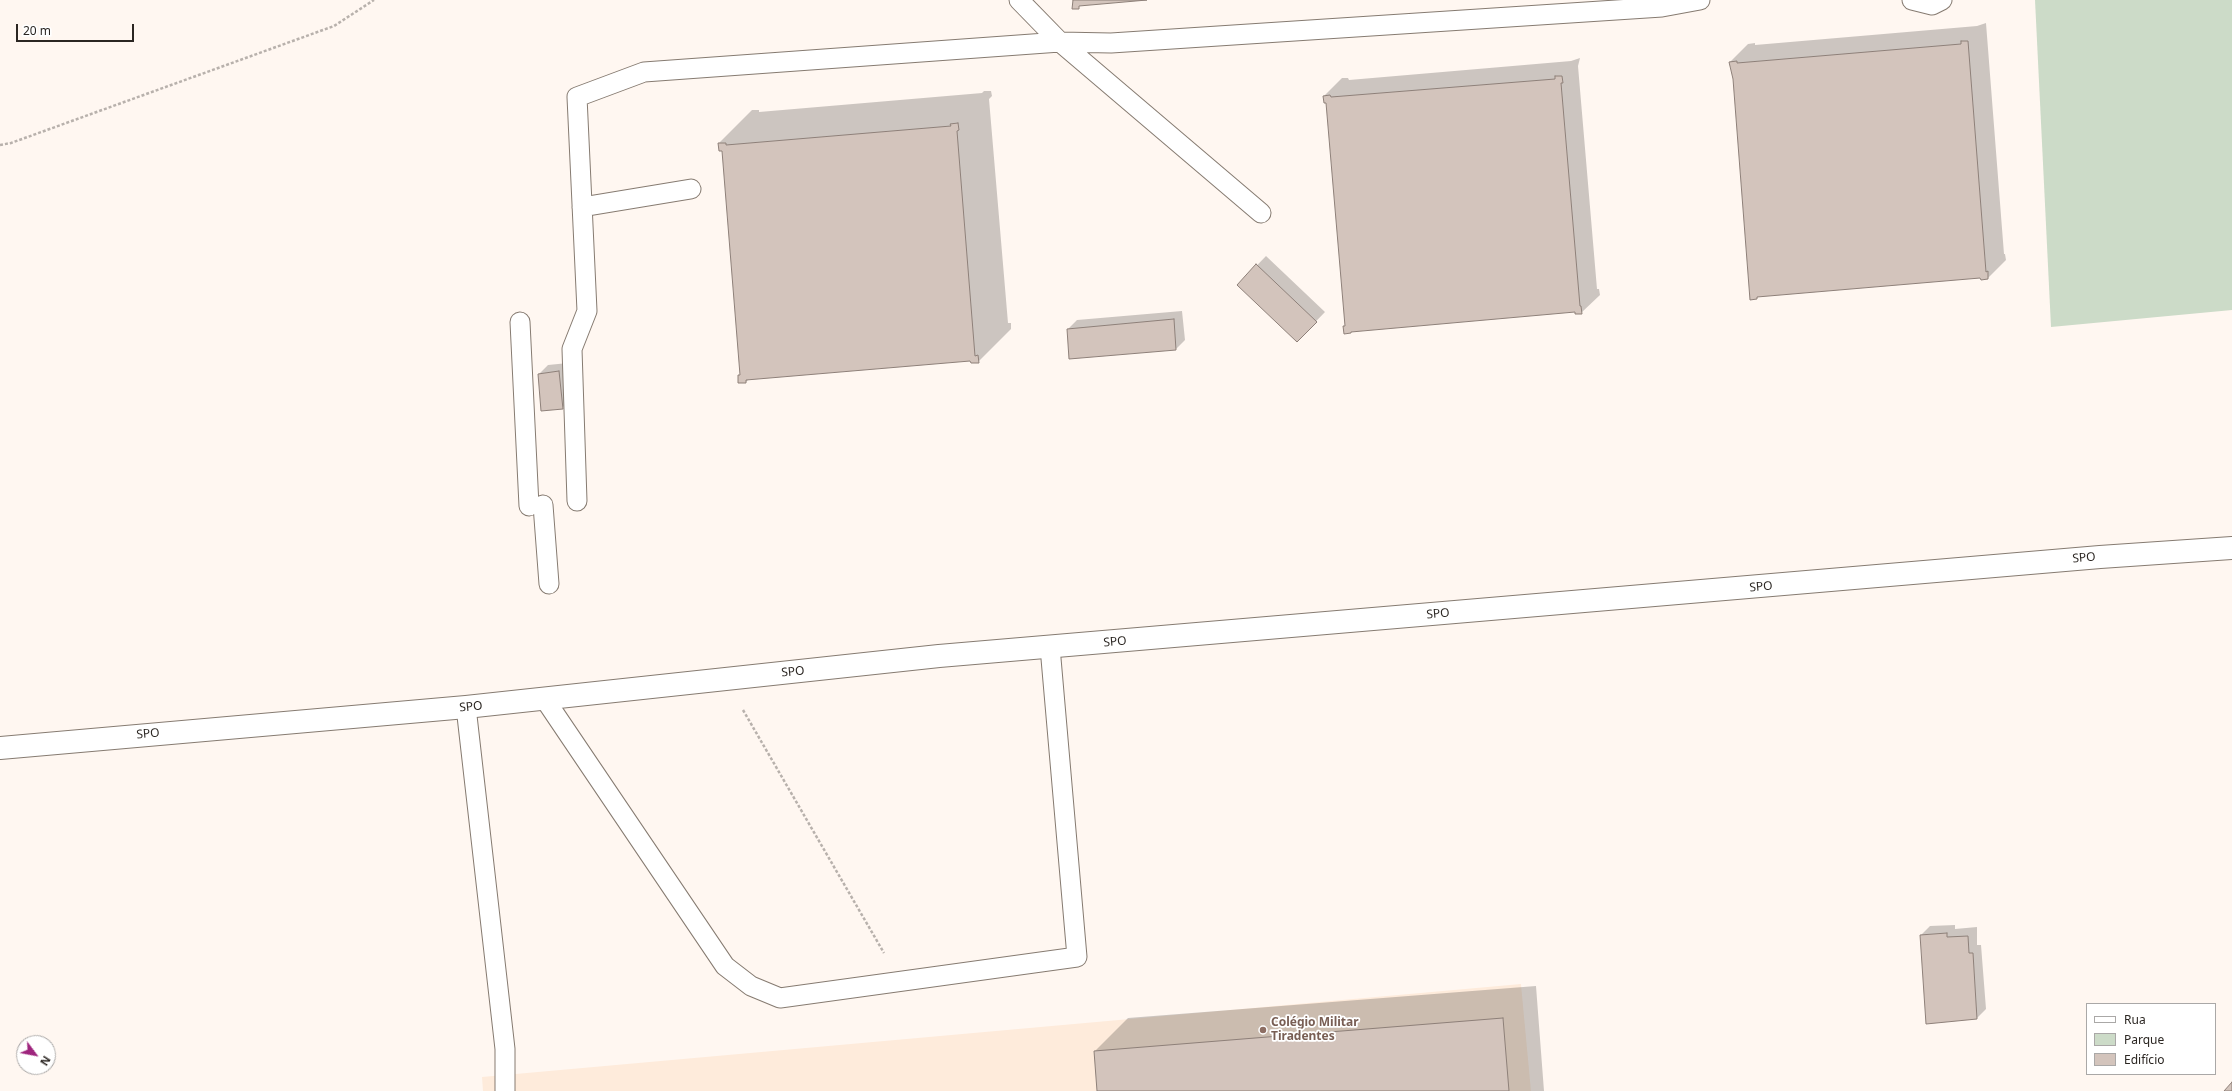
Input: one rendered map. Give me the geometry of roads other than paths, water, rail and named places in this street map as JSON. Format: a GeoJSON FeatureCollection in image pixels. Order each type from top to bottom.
{"type":"FeatureCollection","features":[{"type":"Feature","properties":{"kind":"street","name":"SPO"},"geometry":{"type":"LineString","coordinates":[[0,748],[466,707],[939,656],[2100,557],[2232,548]]}},
{"type":"Feature","properties":{"kind":"lane"},"geometry":{"type":"LineString","coordinates":[[1019,0],[1060,42],[1261,213]]}},
{"type":"Feature","properties":{"kind":"lane"},"geometry":{"type":"LineString","coordinates":[[578,501],[572,349],[587,311],[577,97],[644,72],[1060,42],[1111,44],[1589,12],[1662,7],[1700,0]]}},
{"type":"Feature","properties":{"kind":"lane"},"geometry":{"type":"LineString","coordinates":[[1912,0],[1932,5],[1942,0]]}},
{"type":"Feature","properties":{"kind":"lane"},"geometry":{"type":"LineString","coordinates":[[582,207],[692,189]]}},
{"type":"Feature","properties":{"kind":"lane"},"geometry":{"type":"LineString","coordinates":[[520,322],[536,506],[549,584]]}},
{"type":"Feature","properties":{"kind":"lane"},"geometry":{"type":"LineString","coordinates":[[544,698],[725,966],[751,986],[780,998],[1076,958],[1050,647]]}},
{"type":"Feature","properties":{"kind":"lane"},"geometry":{"type":"LineString","coordinates":[[466,707],[505,1049],[505,1091]]}},
{"type":"Feature","properties":{"kind":"place","name":"Colégio Militar Tiradentes"},"geometry":{"type":"Point","coordinates":[1263,1030]}}]}
